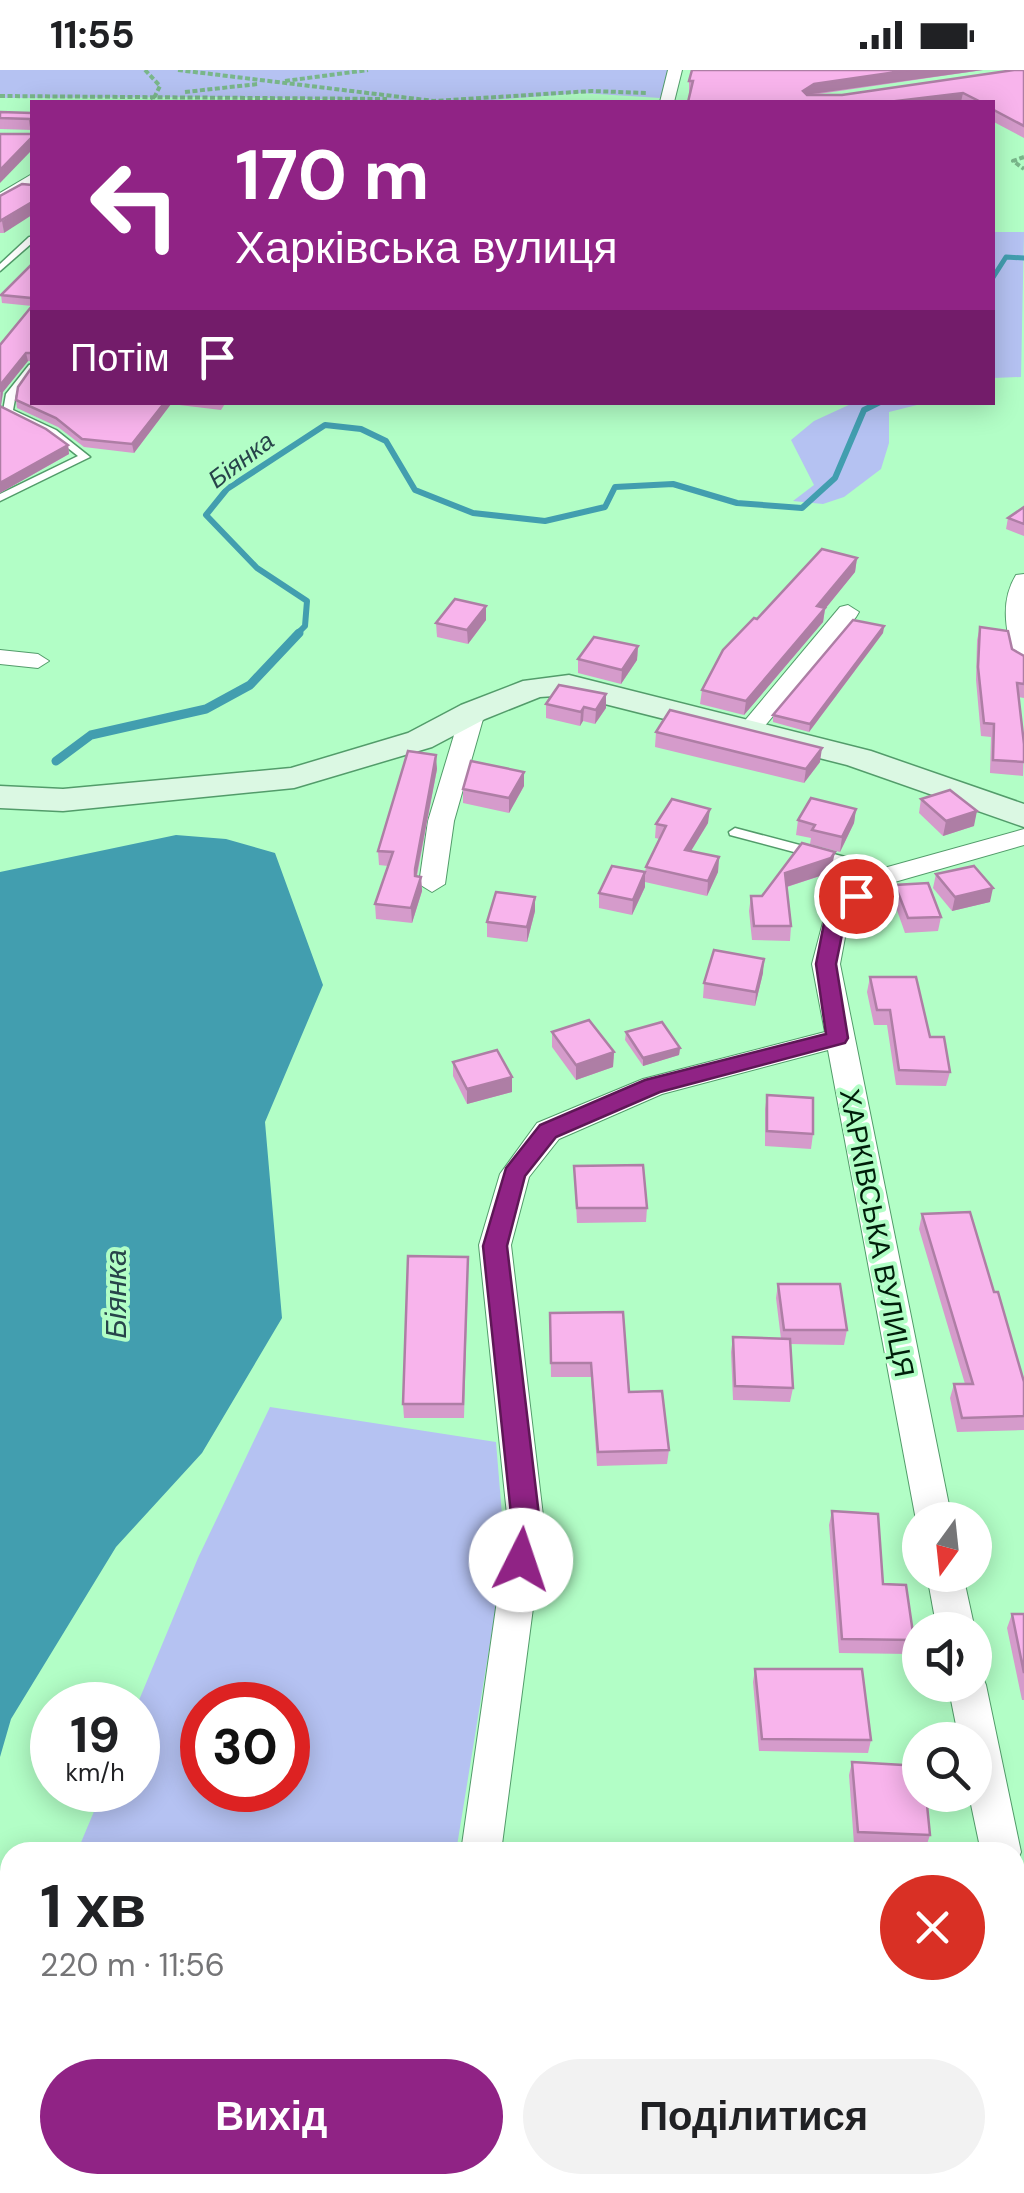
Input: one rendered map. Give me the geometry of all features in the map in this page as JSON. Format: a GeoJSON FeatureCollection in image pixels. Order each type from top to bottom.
{"type":"FeatureCollection","features":[{"type":"Feature","properties":{"kind":"street"},"geometry":{"type":"LineString","coordinates":[[668,98],[675,70]]}},
{"type":"Feature","properties":{"kind":"street"},"geometry":{"type":"LineString","coordinates":[[0,200],[30,183]]}},
{"type":"Feature","properties":{"kind":"street"},"geometry":{"type":"LineString","coordinates":[[1024,580],[1019,586],[1016,614],[1024,661]]}},
{"type":"Feature","properties":{"kind":"street"},"geometry":{"type":"LineString","coordinates":[[750,729],[848,612]]}},
{"type":"Feature","properties":{"kind":"street"},"geometry":{"type":"LineString","coordinates":[[0,657],[38,661]]}},
{"type":"Feature","properties":{"kind":"street"},"geometry":{"type":"LineString","coordinates":[[0,797],[63,800],[294,778],[420,740],[473,712],[535,688],[569,686],[859,758],[1024,816]]}},
{"type":"Feature","properties":{"kind":"street"},"geometry":{"type":"LineString","coordinates":[[432,884],[440,821],[473,712]]}},
{"type":"Feature","properties":{"kind":"street","name":"ХАРКІВСЬКА ВУЛИЦЯ"},"geometry":{"type":"LineString","coordinates":[[930,1502],[826,964],[836,913],[875,879],[1024,838]]}},
{"type":"Feature","properties":{"kind":"street"},"geometry":{"type":"LineString","coordinates":[[483,1842],[526,1524],[495,1246],[514,1174],[548,1131],[653,1086],[838,1038]]}},
{"type":"Feature","properties":{"kind":"street"},"geometry":{"type":"LineString","coordinates":[[970,1702],[999,1842]]}},
{"type":"Feature","properties":{"kind":"lane"},"geometry":{"type":"LineString","coordinates":[[0,268],[30,241]]}},
{"type":"Feature","properties":{"kind":"lane"},"geometry":{"type":"LineString","coordinates":[[0,498],[85,457],[53,432],[8,411],[11,394],[30,370]]}},
{"type":"Feature","properties":{"kind":"lane"},"geometry":{"type":"LineString","coordinates":[[736,832],[859,865],[875,879]]}},
{"type":"Feature","properties":{"kind":"path"},"geometry":{"type":"LineString","coordinates":[[145,70],[160,86],[153,100]]}},
{"type":"Feature","properties":{"kind":"path"},"geometry":{"type":"LineString","coordinates":[[178,70],[426,100]]}},
{"type":"Feature","properties":{"kind":"path"},"geometry":{"type":"LineString","coordinates":[[156,95],[368,70]]}},
{"type":"Feature","properties":{"kind":"path"},"geometry":{"type":"LineString","coordinates":[[450,100],[592,91],[668,98]]}},
{"type":"Feature","properties":{"kind":"path"},"geometry":{"type":"LineString","coordinates":[[0,96],[388,100]]}},
{"type":"Feature","properties":{"kind":"path"},"geometry":{"type":"LineString","coordinates":[[1024,157],[1013,161],[1024,169]]}},
{"type":"Feature","properties":{"kind":"shaded area"},"geometry":{"type":"Polygon","coordinates":[[[0,70],[671,70],[660,98],[582,93],[490,100],[0,98],[0,70]]]}},
{"type":"Feature","properties":{"kind":"shaded area"},"geometry":{"type":"Polygon","coordinates":[[[995,232],[1024,232],[1021,377],[995,378],[995,232]]]}},
{"type":"Feature","properties":{"kind":"shaded area"},"geometry":{"type":"Polygon","coordinates":[[[849,405],[917,405],[889,412],[889,443],[881,469],[844,497],[823,504],[793,501],[814,485],[791,440],[814,421],[849,405]]]}},
{"type":"Feature","properties":{"kind":"shaded area"},"geometry":{"type":"Polygon","coordinates":[[[270,1407],[496,1442],[505,1551],[458,1842],[81,1842],[94,1812],[160,1812],[160,1682],[147,1682],[198,1558],[270,1407]]]}},
{"type":"Feature","properties":{"kind":"water"},"geometry":{"type":"Polygon","coordinates":[[[176,835],[226,839],[275,853],[323,985],[265,1122],[282,1318],[202,1453],[116,1547],[34,1682],[30,1682],[11,1719],[0,1757],[0,872],[176,835]]]}},
{"type":"Feature","properties":{"kind":"building"},"geometry":{"type":"Polygon","coordinates":[[[692,70],[910,70],[814,84],[803,91],[807,95],[842,95],[1024,70],[1024,126],[995,111],[995,100],[977,100],[963,93],[905,100],[688,100],[693,81],[689,81],[692,70]]]}},
{"type":"Feature","properties":{"kind":"building"},"geometry":{"type":"Polygon","coordinates":[[[0,112],[30,113],[30,119],[0,118],[0,112]]]}},
{"type":"Feature","properties":{"kind":"building"},"geometry":{"type":"Polygon","coordinates":[[[0,134],[30,134],[30,139],[0,170],[0,134]]]}},
{"type":"Feature","properties":{"kind":"building"},"geometry":{"type":"Polygon","coordinates":[[[22,184],[30,185],[30,203],[0,221],[0,196],[22,184]]]}},
{"type":"Feature","properties":{"kind":"building"},"geometry":{"type":"Polygon","coordinates":[[[30,266],[30,298],[1,295],[30,266]]]}},
{"type":"Feature","properties":{"kind":"building"},"geometry":{"type":"Polygon","coordinates":[[[30,308],[30,353],[1,384],[0,392],[0,345],[30,308]]]}},
{"type":"Feature","properties":{"kind":"building"},"geometry":{"type":"Polygon","coordinates":[[[30,370],[30,405],[163,405],[132,444],[82,439],[56,418],[16,400],[18,387],[30,370]]]}},
{"type":"Feature","properties":{"kind":"building"},"geometry":{"type":"Polygon","coordinates":[[[0,406],[46,429],[68,445],[0,483],[0,406]]]}},
{"type":"Feature","properties":{"kind":"building"},"geometry":{"type":"Polygon","coordinates":[[[1024,507],[1024,524],[1008,518],[1024,507]]]}},
{"type":"Feature","properties":{"kind":"building"},"geometry":{"type":"Polygon","coordinates":[[[822,549],[857,558],[817,606],[825,608],[746,701],[702,690],[723,650],[822,549]]]}},
{"type":"Feature","properties":{"kind":"building"},"geometry":{"type":"Polygon","coordinates":[[[455,599],[486,606],[467,630],[436,623],[455,599]]]}},
{"type":"Feature","properties":{"kind":"building"},"geometry":{"type":"Polygon","coordinates":[[[853,620],[884,626],[810,724],[773,715],[853,620]]]}},
{"type":"Feature","properties":{"kind":"building"},"geometry":{"type":"Polygon","coordinates":[[[980,627],[1008,631],[1012,649],[1024,656],[1024,684],[1017,683],[1024,762],[993,760],[994,724],[984,723],[978,667],[980,627]]]}},
{"type":"Feature","properties":{"kind":"building"},"geometry":{"type":"Polygon","coordinates":[[[594,637],[638,646],[622,670],[578,659],[594,637]]]}},
{"type":"Feature","properties":{"kind":"building"},"geometry":{"type":"Polygon","coordinates":[[[559,685],[606,694],[596,710],[584,707],[581,712],[546,704],[559,685]]]}},
{"type":"Feature","properties":{"kind":"building"},"geometry":{"type":"Polygon","coordinates":[[[670,710],[822,748],[806,769],[656,732],[670,710]]]}},
{"type":"Feature","properties":{"kind":"building"},"geometry":{"type":"Polygon","coordinates":[[[408,751],[436,755],[415,869],[415,876],[421,877],[411,908],[375,904],[393,852],[378,851],[408,751]]]}},
{"type":"Feature","properties":{"kind":"building"},"geometry":{"type":"Polygon","coordinates":[[[471,761],[524,772],[509,798],[463,789],[471,761]]]}},
{"type":"Feature","properties":{"kind":"building"},"geometry":{"type":"Polygon","coordinates":[[[950,790],[977,811],[946,821],[921,799],[950,790]]]}},
{"type":"Feature","properties":{"kind":"building"},"geometry":{"type":"Polygon","coordinates":[[[811,798],[856,809],[842,837],[812,830],[815,825],[798,820],[811,798]]]}},
{"type":"Feature","properties":{"kind":"building"},"geometry":{"type":"Polygon","coordinates":[[[672,799],[710,809],[685,850],[719,857],[708,881],[646,867],[666,826],[656,824],[672,799]]]}},
{"type":"Feature","properties":{"kind":"building"},"geometry":{"type":"Polygon","coordinates":[[[802,843],[835,852],[831,858],[785,873],[791,926],[754,926],[751,896],[762,896],[802,843]]]}},
{"type":"Feature","properties":{"kind":"building"},"geometry":{"type":"Polygon","coordinates":[[[612,866],[645,872],[633,900],[599,893],[612,866]]]}},
{"type":"Feature","properties":{"kind":"building"},"geometry":{"type":"Polygon","coordinates":[[[974,866],[993,888],[955,897],[936,874],[974,866]]]}},
{"type":"Feature","properties":{"kind":"building"},"geometry":{"type":"Polygon","coordinates":[[[928,883],[941,917],[908,918],[895,885],[928,883]]]}},
{"type":"Feature","properties":{"kind":"building"},"geometry":{"type":"Polygon","coordinates":[[[496,892],[535,897],[527,927],[487,922],[496,892]]]}},
{"type":"Feature","properties":{"kind":"building"},"geometry":{"type":"Polygon","coordinates":[[[714,950],[764,959],[756,992],[704,983],[714,950]]]}},
{"type":"Feature","properties":{"kind":"building"},"geometry":{"type":"Polygon","coordinates":[[[870,977],[916,977],[930,1037],[944,1037],[950,1072],[899,1070],[890,1010],[877,1010],[870,977]]]}},
{"type":"Feature","properties":{"kind":"building"},"geometry":{"type":"Polygon","coordinates":[[[589,1020],[614,1052],[576,1065],[552,1032],[589,1020]]]}},
{"type":"Feature","properties":{"kind":"building"},"geometry":{"type":"Polygon","coordinates":[[[662,1022],[680,1048],[643,1058],[626,1032],[662,1022]]]}},
{"type":"Feature","properties":{"kind":"building"},"geometry":{"type":"Polygon","coordinates":[[[497,1050],[512,1077],[467,1089],[453,1062],[497,1050]]]}},
{"type":"Feature","properties":{"kind":"building"},"geometry":{"type":"Polygon","coordinates":[[[767,1095],[813,1098],[813,1134],[767,1131],[767,1095]]]}},
{"type":"Feature","properties":{"kind":"building"},"geometry":{"type":"Polygon","coordinates":[[[643,1165],[647,1208],[577,1208],[574,1166],[643,1165]]]}},
{"type":"Feature","properties":{"kind":"building"},"geometry":{"type":"Polygon","coordinates":[[[970,1212],[1024,1382],[1024,1416],[962,1418],[954,1384],[973,1384],[922,1214],[970,1212]]]}},
{"type":"Feature","properties":{"kind":"building"},"geometry":{"type":"Polygon","coordinates":[[[408,1256],[468,1257],[463,1404],[403,1404],[408,1256]]]}},
{"type":"Feature","properties":{"kind":"building"},"geometry":{"type":"Polygon","coordinates":[[[778,1284],[840,1284],[847,1330],[784,1330],[778,1284]]]}},
{"type":"Feature","properties":{"kind":"building"},"geometry":{"type":"Polygon","coordinates":[[[623,1312],[629,1392],[662,1391],[669,1450],[598,1452],[591,1363],[551,1363],[550,1313],[623,1312]]]}},
{"type":"Feature","properties":{"kind":"building"},"geometry":{"type":"Polygon","coordinates":[[[733,1337],[790,1339],[793,1388],[735,1386],[733,1337]]]}},
{"type":"Feature","properties":{"kind":"building"},"geometry":{"type":"Polygon","coordinates":[[[832,1511],[878,1514],[883,1584],[902,1585],[902,1592],[907,1592],[910,1612],[902,1612],[902,1640],[842,1639],[832,1511]]]}},
{"type":"Feature","properties":{"kind":"building"},"geometry":{"type":"Polygon","coordinates":[[[1012,1614],[1024,1614],[1024,1673],[1012,1614]]]}},
{"type":"Feature","properties":{"kind":"building"},"geometry":{"type":"Polygon","coordinates":[[[755,1669],[862,1669],[871,1740],[762,1739],[755,1669]]]}},
{"type":"Feature","properties":{"kind":"building"},"geometry":{"type":"Polygon","coordinates":[[[852,1762],[902,1765],[902,1812],[928,1812],[930,1835],[858,1832],[852,1762]]]}},
{"type":"Feature","properties":{"kind":"waterway","name":"Біянка"},"geometry":{"type":"LineString","coordinates":[[995,274],[1006,257],[1024,258]]}},
{"type":"Feature","properties":{"kind":"waterway","name":"Біянка"},"geometry":{"type":"LineString","coordinates":[[296,635],[305,626],[307,601],[257,568],[206,515],[227,489],[325,425],[361,429],[386,441],[415,490],[473,513],[545,521],[605,507],[615,487],[673,484],[737,503],[802,508],[835,478],[864,410],[874,405]]}},
{"type":"Feature","properties":{"kind":"waterway","name":"Біянка"},"geometry":{"type":"LineString","coordinates":[[56,761],[91,735],[206,709],[250,685],[299,633]]}},
{"type":"Feature","properties":{"kind":"route"},"geometry":{"type":"LineString","coordinates":[[521,1560],[526,1524],[495,1246],[514,1174],[548,1131],[653,1086],[838,1038],[826,964],[836,913],[856,896]]}}]}
